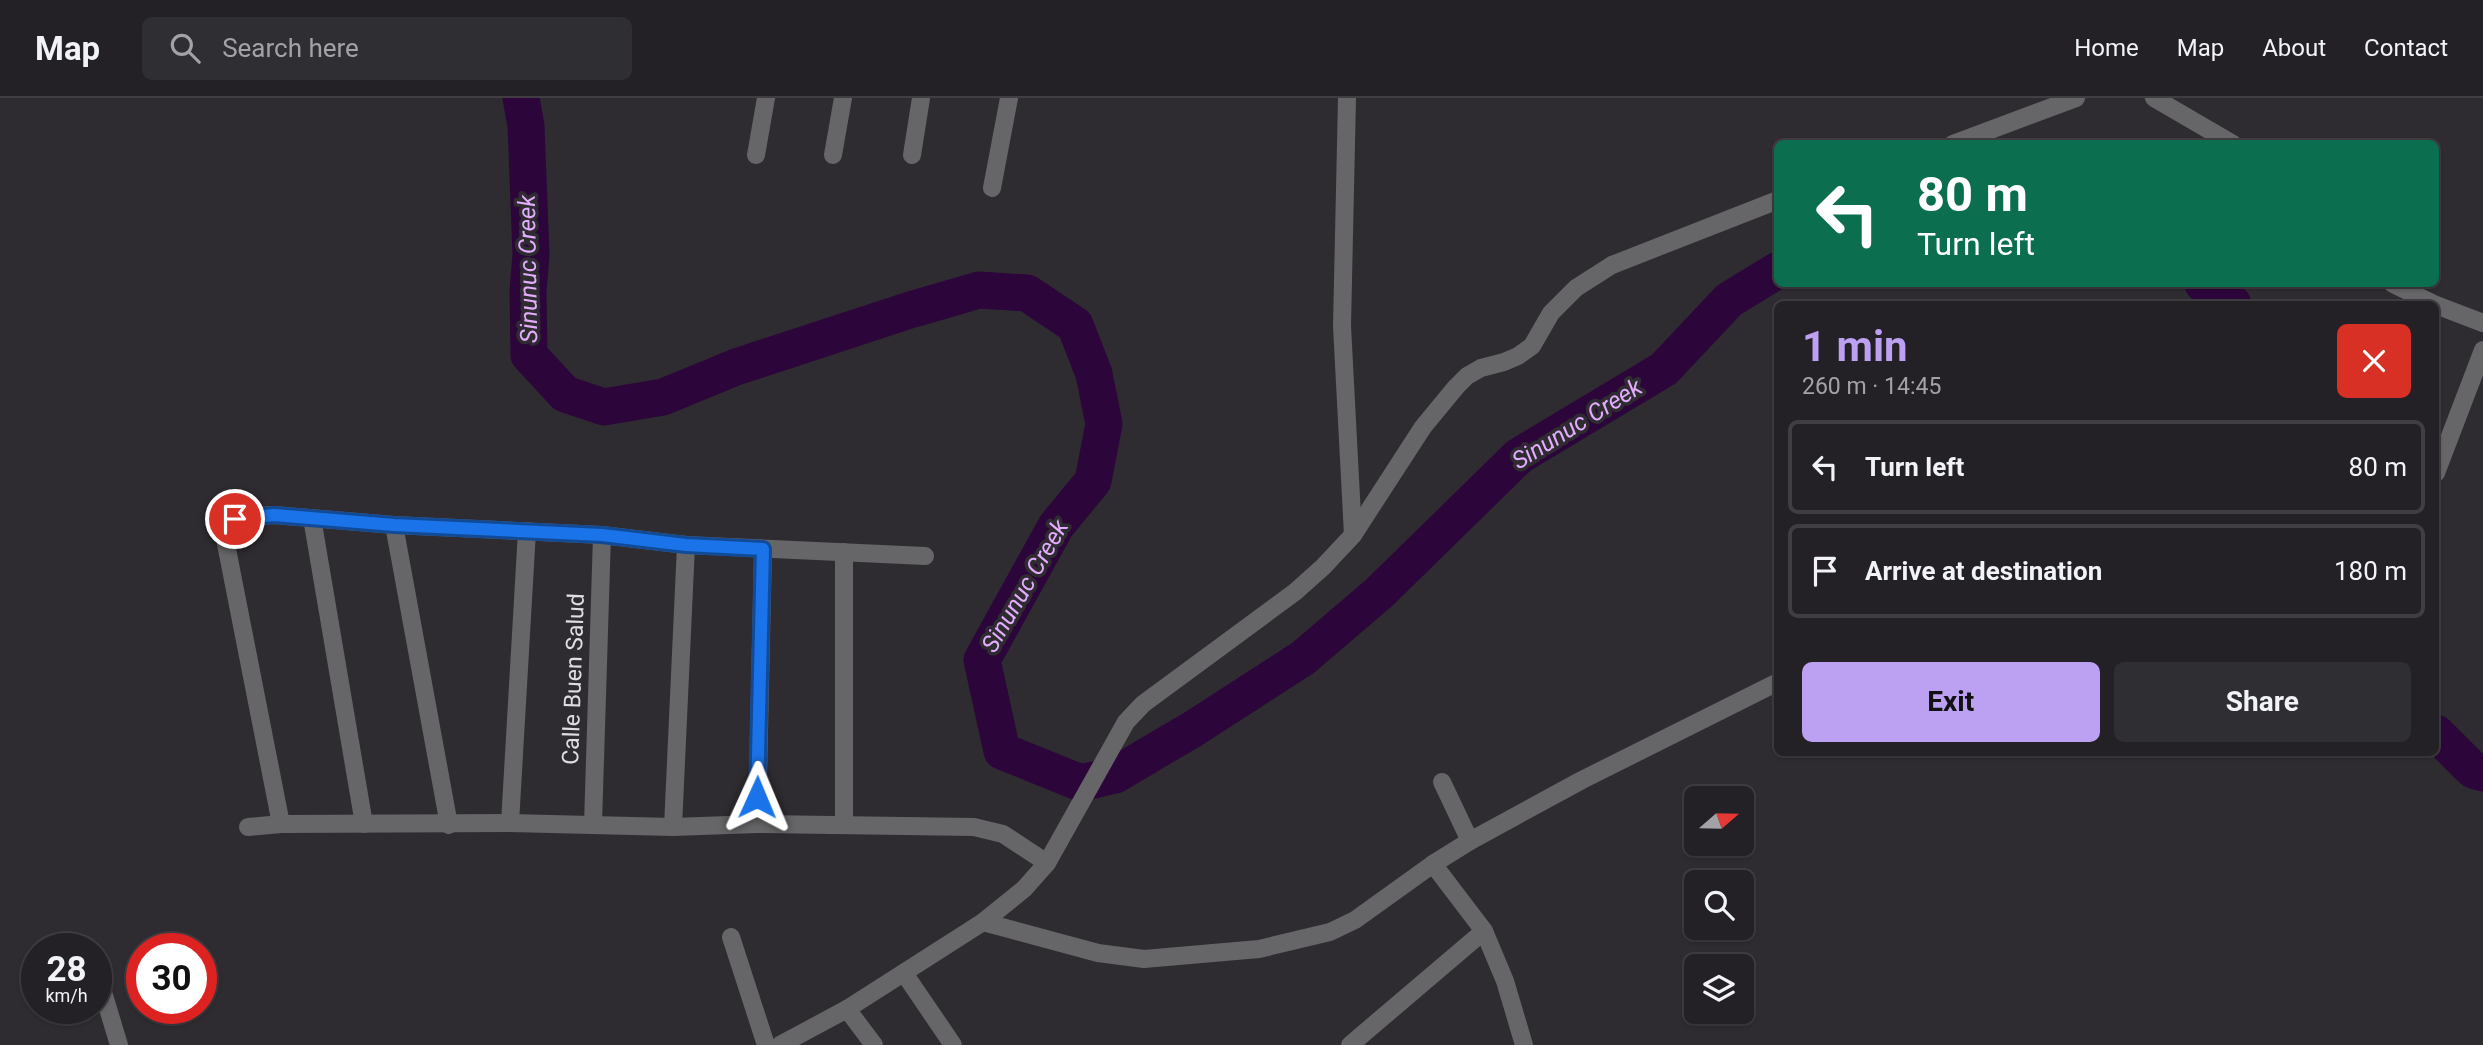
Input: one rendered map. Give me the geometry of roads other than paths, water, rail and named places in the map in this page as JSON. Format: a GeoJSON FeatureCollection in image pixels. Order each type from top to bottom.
{"type":"FeatureCollection","features":[{"type":"Feature","properties":{"kind":"street"},"geometry":{"type":"LineString","coordinates":[[756,155],[766,98]]}},
{"type":"Feature","properties":{"kind":"street"},"geometry":{"type":"LineString","coordinates":[[833,155],[843,98]]}},
{"type":"Feature","properties":{"kind":"street"},"geometry":{"type":"LineString","coordinates":[[912,155],[921,98]]}},
{"type":"Feature","properties":{"kind":"street"},"geometry":{"type":"LineString","coordinates":[[992,188],[1009,98]]}},
{"type":"Feature","properties":{"kind":"street"},"geometry":{"type":"LineString","coordinates":[[1348,98],[1342,326],[1353,535]]}},
{"type":"Feature","properties":{"kind":"street"},"geometry":{"type":"LineString","coordinates":[[1964,140],[2077,98]]}},
{"type":"Feature","properties":{"kind":"street"},"geometry":{"type":"LineString","coordinates":[[2154,98],[2227,140]]}},
{"type":"Feature","properties":{"kind":"street"},"geometry":{"type":"LineString","coordinates":[[780,1045],[847,1009],[904,973],[983,922],[1024,888],[1047,863],[1126,722],[1143,704],[1295,592],[1323,567],[1353,535],[1423,427],[1467,376],[1481,368],[1518,356],[1532,346],[1551,313],[1576,288],[1612,265],[1774,202]]}},
{"type":"Feature","properties":{"kind":"street"},"geometry":{"type":"LineString","coordinates":[[2397,287],[2412,299]]}},
{"type":"Feature","properties":{"kind":"street"},"geometry":{"type":"LineString","coordinates":[[2439,306],[2483,323]]}},
{"type":"Feature","properties":{"kind":"street"},"geometry":{"type":"LineString","coordinates":[[2439,465],[2483,350]]}},
{"type":"Feature","properties":{"kind":"street"},"geometry":{"type":"LineString","coordinates":[[281,824],[226,544],[229,523],[244,517],[274,515],[394,525],[602,535],[686,545],[925,556]]}},
{"type":"Feature","properties":{"kind":"street"},"geometry":{"type":"LineString","coordinates":[[312,518],[363,824]]}},
{"type":"Feature","properties":{"kind":"street"},"geometry":{"type":"LineString","coordinates":[[394,525],[449,825]]}},
{"type":"Feature","properties":{"kind":"street"},"geometry":{"type":"LineString","coordinates":[[510,823],[527,531]]}},
{"type":"Feature","properties":{"kind":"street","name":"Calle Buen Salud"},"geometry":{"type":"LineString","coordinates":[[593,824],[602,535]]}},
{"type":"Feature","properties":{"kind":"street"},"geometry":{"type":"LineString","coordinates":[[673,827],[686,545]]}},
{"type":"Feature","properties":{"kind":"street"},"geometry":{"type":"LineString","coordinates":[[757,824],[763,549]]}},
{"type":"Feature","properties":{"kind":"street"},"geometry":{"type":"LineString","coordinates":[[844,552],[844,825]]}},
{"type":"Feature","properties":{"kind":"street"},"geometry":{"type":"LineString","coordinates":[[983,922],[1098,953],[1144,959],[1259,949],[1330,932],[1355,920],[1470,841],[1582,780],[1774,684]]}},
{"type":"Feature","properties":{"kind":"street"},"geometry":{"type":"LineString","coordinates":[[1442,782],[1470,841]]}},
{"type":"Feature","properties":{"kind":"street"},"geometry":{"type":"LineString","coordinates":[[248,827],[281,824],[510,823],[673,827],[757,824],[974,827],[1003,834],[1047,863]]}},
{"type":"Feature","properties":{"kind":"street"},"geometry":{"type":"LineString","coordinates":[[1433,864],[1484,931],[1505,981],[1522,1044]]}},
{"type":"Feature","properties":{"kind":"street"},"geometry":{"type":"LineString","coordinates":[[1350,1045],[1484,931]]}},
{"type":"Feature","properties":{"kind":"street"},"geometry":{"type":"LineString","coordinates":[[731,937],[766,1045]]}},
{"type":"Feature","properties":{"kind":"street"},"geometry":{"type":"LineString","coordinates":[[904,973],[953,1045]]}},
{"type":"Feature","properties":{"kind":"street"},"geometry":{"type":"LineString","coordinates":[[847,1009],[874,1045]]}},
{"type":"Feature","properties":{"kind":"street"},"geometry":{"type":"LineString","coordinates":[[112,1022],[119,1045]]}},
{"type":"Feature","properties":{"kind":"waterway","name":"Sinunuc Creek"},"geometry":{"type":"LineString","coordinates":[[521,98],[526,126],[531,254],[528,291],[529,355],[565,394],[604,407],[663,397],[736,367],[979,290],[1027,293],[1075,325],[1094,374],[1104,424],[1093,481],[1056,526],[982,660],[1002,751],[1081,783],[1115,775],[1193,729],[1303,658],[1379,593],[1519,456],[1664,369],[1729,300],[1774,272]]}},
{"type":"Feature","properties":{"kind":"waterway","name":"Sinunuc Creek"},"geometry":{"type":"LineString","coordinates":[[2208,287],[2228,301]]}},
{"type":"Feature","properties":{"kind":"waterway","name":"Sinunuc Creek"},"geometry":{"type":"LineString","coordinates":[[2439,736],[2473,770],[2483,773]]}}]}
